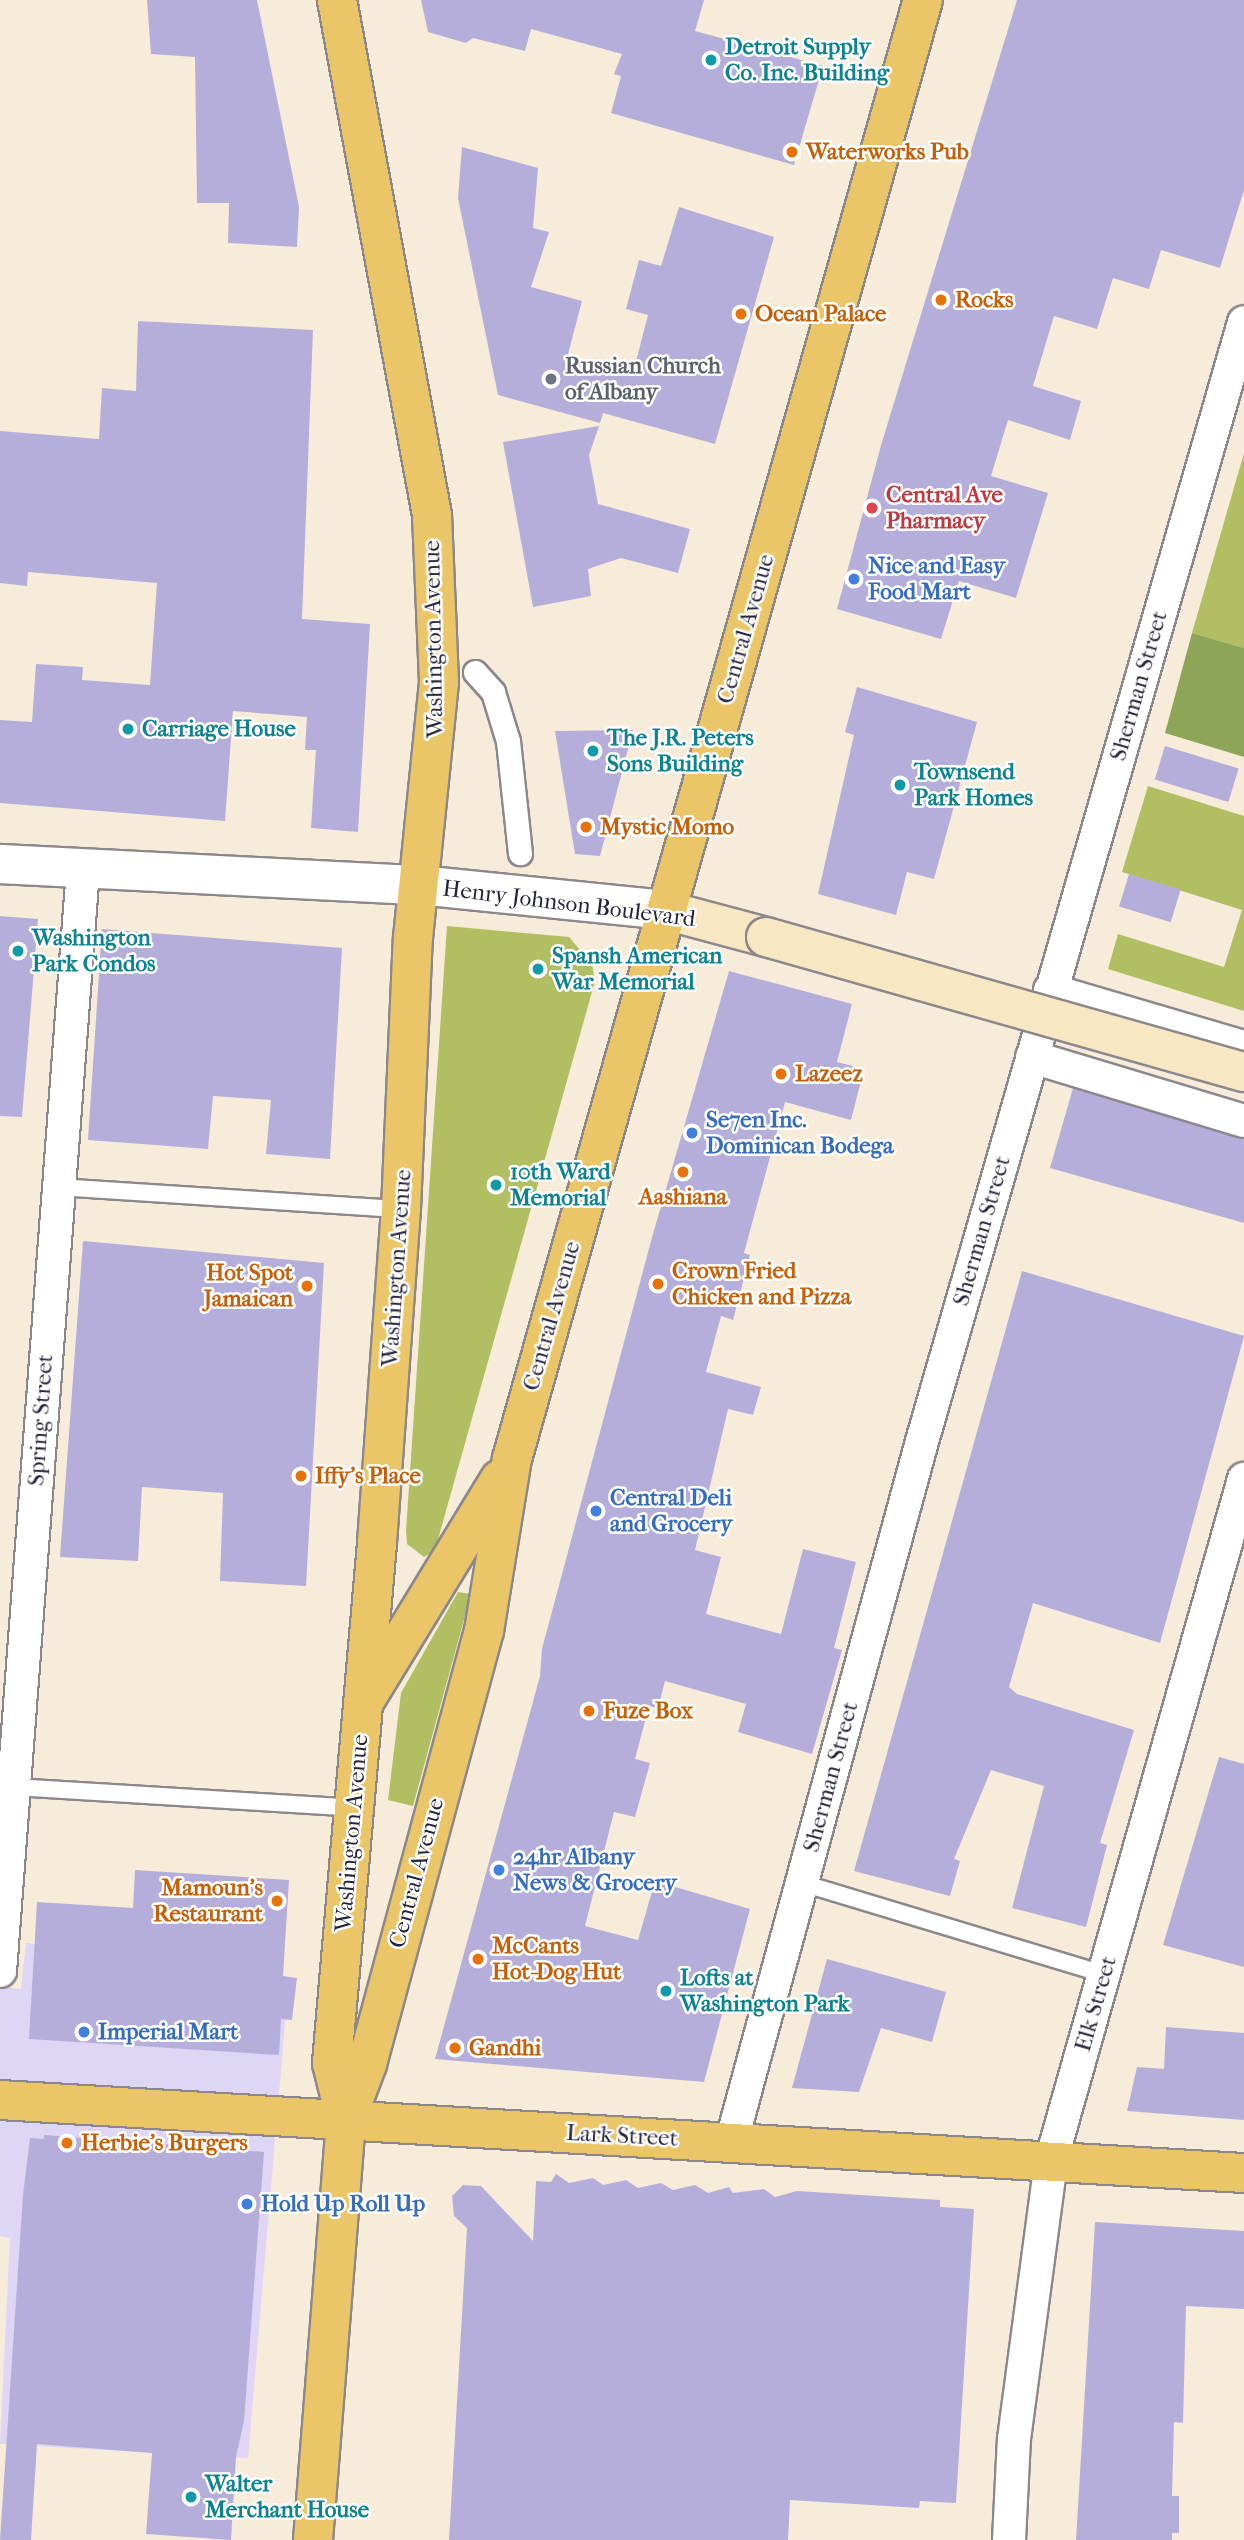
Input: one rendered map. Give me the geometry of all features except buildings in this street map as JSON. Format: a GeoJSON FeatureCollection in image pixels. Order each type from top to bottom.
{"type":"FeatureCollection","features":[{"type":"Feature","properties":{"kind":"main road","name":"Washington Avenue"},"geometry":{"type":"LineString","coordinates":[[313,2540],[346,2120],[332,2063],[364,1701],[401,1209],[419,885],[439,682],[432,515],[337,0]]}},
{"type":"Feature","properties":{"kind":"main road","name":"Central Avenue"},"geometry":{"type":"LineString","coordinates":[[346,2120],[367,2064],[484,1631],[512,1459],[923,0]]}},
{"type":"Feature","properties":{"kind":"main road","name":"Henry Johnson Boulevard"},"geometry":{"type":"LineString","coordinates":[[665,911],[1244,1072]]}},
{"type":"Feature","properties":{"kind":"main road","name":"Central Avenue"},"geometry":{"type":"LineString","coordinates":[[364,1701],[512,1459]]}},
{"type":"Feature","properties":{"kind":"main road","name":"Lark Street"},"geometry":{"type":"LineString","coordinates":[[0,2100],[1244,2173]]}},
{"type":"Feature","properties":{"kind":"street","name":"Sherman Street"},"geometry":{"type":"LineString","coordinates":[[731,2143],[1050,990],[1244,322]]}},
{"type":"Feature","properties":{"kind":"street","name":"Washington Avenue"},"geometry":{"type":"LineString","coordinates":[[475,672],[493,692],[508,741],[520,853]]}},
{"type":"Feature","properties":{"kind":"street","name":"Henry Johnson Boulevard"},"geometry":{"type":"LineString","coordinates":[[0,864],[419,885],[665,911]]}},
{"type":"Feature","properties":{"kind":"street","name":"Spring Street"},"geometry":{"type":"LineString","coordinates":[[0,1971],[83,869]]}},
{"type":"Feature","properties":{"kind":"street"},"geometry":{"type":"LineString","coordinates":[[1050,990],[1244,1047]]}},
{"type":"Feature","properties":{"kind":"street"},"geometry":{"type":"LineString","coordinates":[[1032,1058],[1244,1121]]}},
{"type":"Feature","properties":{"kind":"street","name":"Elk Street"},"geometry":{"type":"LineString","coordinates":[[1009,2540],[1014,2439],[1051,2161],[1244,1479]]}},
{"type":"Feature","properties":{"kind":"lane"},"geometry":{"type":"LineString","coordinates":[[58,1187],[401,1209]]}},
{"type":"Feature","properties":{"kind":"lane"},"geometry":{"type":"LineString","coordinates":[[14,1787],[354,1808]]}},
{"type":"Feature","properties":{"kind":"lane"},"geometry":{"type":"LineString","coordinates":[[802,1883],[1104,1974]]}},
{"type":"Feature","properties":{"kind":"shaded area"},"geometry":{"type":"Polygon","coordinates":[[[26,1943],[205,1959],[286,2011],[248,2458],[0,2444],[10,2238],[0,2236],[0,1987],[21,1989],[26,1943]]]}},
{"type":"Feature","properties":{"kind":"green space"},"geometry":{"type":"Polygon","coordinates":[[[1244,453],[1244,648],[1192,633],[1244,453]]]}},
{"type":"Feature","properties":{"kind":"green space"},"geometry":{"type":"Polygon","coordinates":[[[1192,633],[1244,648],[1244,757],[1165,733],[1192,633]]]}},
{"type":"Feature","properties":{"kind":"green space"},"geometry":{"type":"Polygon","coordinates":[[[1148,786],[1244,816],[1244,1011],[1108,969],[1118,934],[1224,967],[1242,910],[1122,872],[1148,786]]]}},
{"type":"Feature","properties":{"kind":"green space"},"geometry":{"type":"Polygon","coordinates":[[[447,926],[569,937],[592,964],[595,981],[435,1550],[424,1557],[407,1544],[406,1531],[447,926]]]}},
{"type":"Feature","properties":{"kind":"green space"},"geometry":{"type":"Polygon","coordinates":[[[458,1592],[471,1594],[413,1806],[388,1800],[401,1693],[458,1592]]]}},
{"type":"Feature","properties":{"kind":"place","name":"Detroit Supply Co. Inc. Building"},"geometry":{"type":"Point","coordinates":[711,60]}},
{"type":"Feature","properties":{"kind":"place","name":"Waterworks Pub"},"geometry":{"type":"Point","coordinates":[792,152]}},
{"type":"Feature","properties":{"kind":"place","name":"Rocks"},"geometry":{"type":"Point","coordinates":[941,300]}},
{"type":"Feature","properties":{"kind":"place","name":"Ocean Palace"},"geometry":{"type":"Point","coordinates":[741,314]}},
{"type":"Feature","properties":{"kind":"place","name":"Russian Church of Albany"},"geometry":{"type":"Point","coordinates":[551,379]}},
{"type":"Feature","properties":{"kind":"place","name":"Central Ave Pharmacy"},"geometry":{"type":"Point","coordinates":[872,508]}},
{"type":"Feature","properties":{"kind":"place","name":"Nice and Easy Food Mart"},"geometry":{"type":"Point","coordinates":[854,579]}},
{"type":"Feature","properties":{"kind":"place","name":"Carriage House"},"geometry":{"type":"Point","coordinates":[128,729]}},
{"type":"Feature","properties":{"kind":"place","name":"The J.R. Peters Sons Building"},"geometry":{"type":"Point","coordinates":[593,751]}},
{"type":"Feature","properties":{"kind":"place","name":"Townsend Park Homes"},"geometry":{"type":"Point","coordinates":[900,785]}},
{"type":"Feature","properties":{"kind":"place","name":"Mystic Momo"},"geometry":{"type":"Point","coordinates":[586,827]}},
{"type":"Feature","properties":{"kind":"place","name":"Washington Park Condos"},"geometry":{"type":"Point","coordinates":[18,951]}},
{"type":"Feature","properties":{"kind":"place","name":"Spansh American War Memorial"},"geometry":{"type":"Point","coordinates":[538,969]}},
{"type":"Feature","properties":{"kind":"place","name":"Lazeez"},"geometry":{"type":"Point","coordinates":[781,1074]}},
{"type":"Feature","properties":{"kind":"place","name":"Se7en Inc. Dominican Bodega"},"geometry":{"type":"Point","coordinates":[692,1133]}},
{"type":"Feature","properties":{"kind":"place","name":"Aashiana"},"geometry":{"type":"Point","coordinates":[683,1172]}},
{"type":"Feature","properties":{"kind":"place","name":"10th Ward Memorial"},"geometry":{"type":"Point","coordinates":[496,1185]}},
{"type":"Feature","properties":{"kind":"place","name":"Crown Fried Chicken and Pizza"},"geometry":{"type":"Point","coordinates":[658,1284]}},
{"type":"Feature","properties":{"kind":"place","name":"Hot Spot Jamaican"},"geometry":{"type":"Point","coordinates":[307,1286]}},
{"type":"Feature","properties":{"kind":"place","name":"Iffy's Place"},"geometry":{"type":"Point","coordinates":[301,1476]}},
{"type":"Feature","properties":{"kind":"place","name":"Central Deli and Grocery"},"geometry":{"type":"Point","coordinates":[596,1511]}},
{"type":"Feature","properties":{"kind":"place","name":"Fuze Box"},"geometry":{"type":"Point","coordinates":[589,1711]}},
{"type":"Feature","properties":{"kind":"place","name":"24hr Albany News & Grocery"},"geometry":{"type":"Point","coordinates":[499,1870]}},
{"type":"Feature","properties":{"kind":"place","name":"Mamoun's Restaurant"},"geometry":{"type":"Point","coordinates":[277,1901]}},
{"type":"Feature","properties":{"kind":"place","name":"McCants Hot-Dog Hut"},"geometry":{"type":"Point","coordinates":[478,1959]}},
{"type":"Feature","properties":{"kind":"place","name":"Lofts at Washington Park"},"geometry":{"type":"Point","coordinates":[666,1991]}},
{"type":"Feature","properties":{"kind":"place","name":"Imperial Mart"},"geometry":{"type":"Point","coordinates":[84,2032]}},
{"type":"Feature","properties":{"kind":"place","name":"Gandhi"},"geometry":{"type":"Point","coordinates":[455,2048]}},
{"type":"Feature","properties":{"kind":"place","name":"Herbie's Burgers"},"geometry":{"type":"Point","coordinates":[67,2143]}},
{"type":"Feature","properties":{"kind":"place","name":"Hold Up Roll Up"},"geometry":{"type":"Point","coordinates":[247,2204]}},
{"type":"Feature","properties":{"kind":"place","name":"Walter Merchant House"},"geometry":{"type":"Point","coordinates":[191,2497]}}]}
